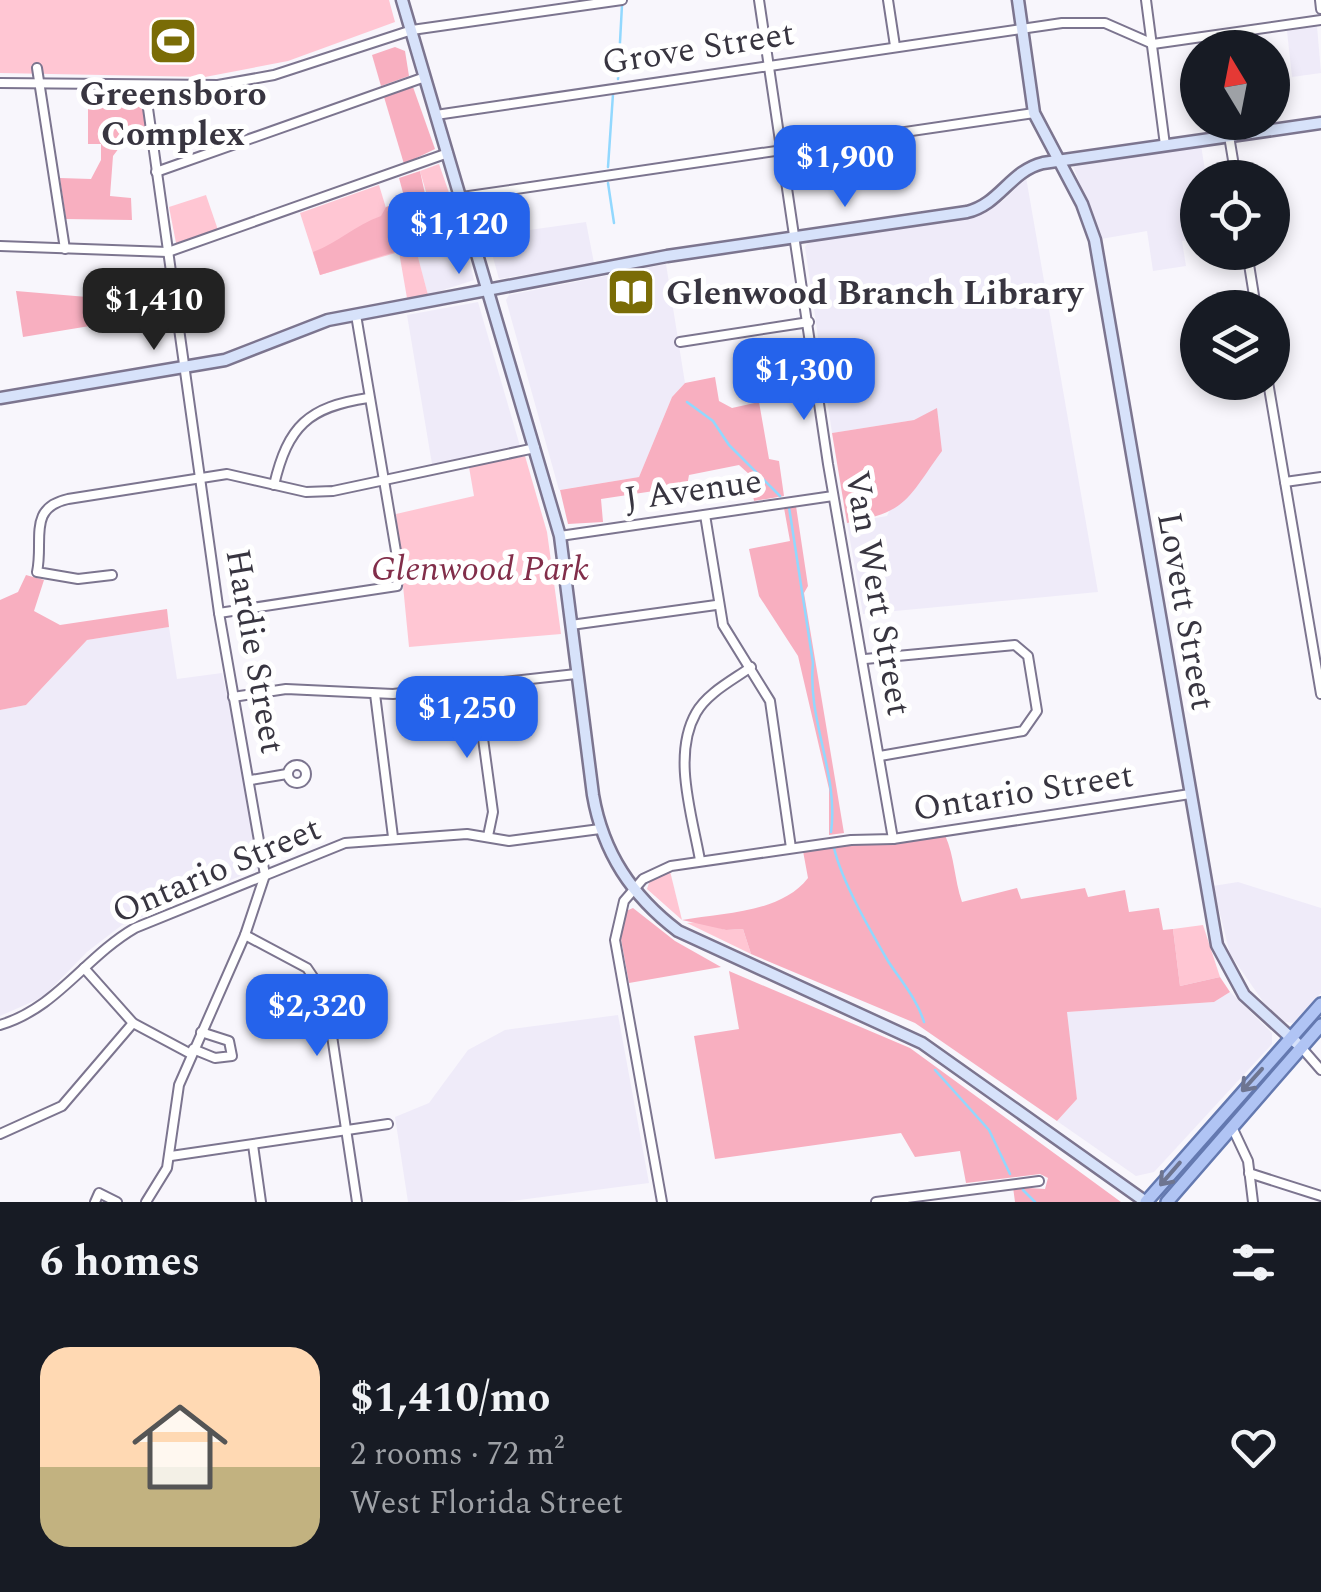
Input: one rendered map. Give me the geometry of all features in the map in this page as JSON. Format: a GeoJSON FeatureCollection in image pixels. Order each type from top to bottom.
{"type":"FeatureCollection","features":[{"type":"Feature","properties":{"kind":"main road"},"geometry":{"type":"LineString","coordinates":[[402,0],[560,536],[600,829],[634,890],[658,916],[702,945],[922,1043],[1146,1202],[1296,1043],[1321,1025]]}},
{"type":"Feature","properties":{"kind":"main road","name":"Lovett Street"},"geometry":{"type":"LineString","coordinates":[[1018,0],[1034,113],[1095,240],[1220,954],[1244,995],[1296,1043]]}},
{"type":"Feature","properties":{"kind":"main road"},"geometry":{"type":"LineString","coordinates":[[1290,127],[1321,122]]}},
{"type":"Feature","properties":{"kind":"main road"},"geometry":{"type":"LineString","coordinates":[[0,398],[236,356],[305,328],[356,315],[667,256],[980,208],[1020,171],[1059,160],[1197,140]]}},
{"type":"Feature","properties":{"kind":"main road"},"geometry":{"type":"LineString","coordinates":[[1167,1202],[1232,1127],[1321,1004]]}},
{"type":"Feature","properties":{"kind":"street"},"geometry":{"type":"LineString","coordinates":[[0,82],[208,86],[274,76],[412,30],[622,0]]}},
{"type":"Feature","properties":{"kind":"street","name":"Van Wert Street"},"geometry":{"type":"LineString","coordinates":[[759,0],[834,496],[893,839]]}},
{"type":"Feature","properties":{"kind":"street"},"geometry":{"type":"LineString","coordinates":[[888,0],[895,46]]}},
{"type":"Feature","properties":{"kind":"street"},"geometry":{"type":"LineString","coordinates":[[1146,0],[1165,144]]}},
{"type":"Feature","properties":{"kind":"street"},"geometry":{"type":"LineString","coordinates":[[1320,0],[1321,9]]}},
{"type":"Feature","properties":{"kind":"street","name":"Grove Street"},"geometry":{"type":"LineString","coordinates":[[436,115],[1090,20],[1153,44],[1321,20]]}},
{"type":"Feature","properties":{"kind":"street"},"geometry":{"type":"LineString","coordinates":[[37,68],[64,249]]}},
{"type":"Feature","properties":{"kind":"street"},"geometry":{"type":"LineString","coordinates":[[156,172],[425,77]]}},
{"type":"Feature","properties":{"kind":"street","name":"Hardie Street"},"geometry":{"type":"LineString","coordinates":[[145,87],[219,613],[265,875],[245,935],[192,1052],[174,1108],[170,1156],[146,1202]]}},
{"type":"Feature","properties":{"kind":"street"},"geometry":{"type":"LineString","coordinates":[[462,198],[1034,113]]}},
{"type":"Feature","properties":{"kind":"street"},"geometry":{"type":"LineString","coordinates":[[0,246],[168,252],[448,153]]}},
{"type":"Feature","properties":{"kind":"street"},"geometry":{"type":"LineString","coordinates":[[219,613],[397,586],[400,578],[356,315]]}},
{"type":"Feature","properties":{"kind":"street"},"geometry":{"type":"LineString","coordinates":[[680,342],[809,322]]}},
{"type":"Feature","properties":{"kind":"street"},"geometry":{"type":"LineString","coordinates":[[274,485],[292,434],[308,417],[336,403],[368,398]]}},
{"type":"Feature","properties":{"kind":"street"},"geometry":{"type":"LineString","coordinates":[[1271,400],[1321,694]]}},
{"type":"Feature","properties":{"kind":"street"},"geometry":{"type":"LineString","coordinates":[[112,575],[78,580],[37,572],[39,516],[56,502],[199,479],[248,476],[274,485],[333,490],[535,448]]}},
{"type":"Feature","properties":{"kind":"street"},"geometry":{"type":"LineString","coordinates":[[1285,482],[1321,477]]}},
{"type":"Feature","properties":{"kind":"street","name":"J Avenue"},"geometry":{"type":"LineString","coordinates":[[560,536],[834,496]]}},
{"type":"Feature","properties":{"kind":"street"},"geometry":{"type":"LineString","coordinates":[[704,515],[716,605],[723,625],[770,701],[791,848]]}},
{"type":"Feature","properties":{"kind":"street"},"geometry":{"type":"LineString","coordinates":[[571,626],[716,605]]}},
{"type":"Feature","properties":{"kind":"street"},"geometry":{"type":"LineString","coordinates":[[865,660],[1010,644],[1028,656],[1037,712],[1023,732],[880,756]]}},
{"type":"Feature","properties":{"kind":"street"},"geometry":{"type":"LineString","coordinates":[[700,860],[685,747],[696,713],[751,667]]}},
{"type":"Feature","properties":{"kind":"street"},"geometry":{"type":"LineString","coordinates":[[233,696],[286,689],[374,694],[476,687],[576,674]]}},
{"type":"Feature","properties":{"kind":"street"},"geometry":{"type":"LineString","coordinates":[[476,687],[493,812],[488,836]]}},
{"type":"Feature","properties":{"kind":"street"},"geometry":{"type":"LineString","coordinates":[[374,694],[393,837]]}},
{"type":"Feature","properties":{"kind":"street"},"geometry":{"type":"LineString","coordinates":[[251,780],[287,774]]}},
{"type":"Feature","properties":{"kind":"street","name":"Ontario Street"},"geometry":{"type":"LineString","coordinates":[[634,890],[662,868],[700,860],[893,839],[1190,794]]}},
{"type":"Feature","properties":{"kind":"street","name":"Ontario Street"},"geometry":{"type":"LineString","coordinates":[[0,1026],[40,1008],[134,928],[333,846],[393,837],[488,836],[509,841],[600,829]]}},
{"type":"Feature","properties":{"kind":"street"},"geometry":{"type":"LineString","coordinates":[[634,890],[619,912],[615,940],[662,1202]]}},
{"type":"Feature","properties":{"kind":"street"},"geometry":{"type":"LineString","coordinates":[[245,935],[291,957],[319,980],[326,996],[357,1202]]}},
{"type":"Feature","properties":{"kind":"street"},"geometry":{"type":"LineString","coordinates":[[84,968],[133,1024],[192,1052],[226,1060],[232,1056],[229,1042],[201,1032]]}},
{"type":"Feature","properties":{"kind":"street"},"geometry":{"type":"LineString","coordinates":[[0,1134],[62,1106],[133,1024]]}},
{"type":"Feature","properties":{"kind":"street"},"geometry":{"type":"LineString","coordinates":[[1296,1043],[1321,1070]]}},
{"type":"Feature","properties":{"kind":"street"},"geometry":{"type":"LineString","coordinates":[[170,1156],[388,1124]]}},
{"type":"Feature","properties":{"kind":"street"},"geometry":{"type":"LineString","coordinates":[[1232,1127],[1249,1172],[1253,1202]]}},
{"type":"Feature","properties":{"kind":"street"},"geometry":{"type":"LineString","coordinates":[[1221,1140],[1241,1145]]}},
{"type":"Feature","properties":{"kind":"street"},"geometry":{"type":"LineString","coordinates":[[253,1145],[262,1202]]}},
{"type":"Feature","properties":{"kind":"street"},"geometry":{"type":"LineString","coordinates":[[1249,1172],[1321,1196]]}},
{"type":"Feature","properties":{"kind":"street"},"geometry":{"type":"LineString","coordinates":[[876,1202],[1039,1181]]}},
{"type":"Feature","properties":{"kind":"street"},"geometry":{"type":"LineString","coordinates":[[94,1202],[99,1193],[117,1202]]}},
{"type":"Feature","properties":{"kind":"shaded area"},"geometry":{"type":"Polygon","coordinates":[[[1317,26],[1321,73],[1292,77],[1290,30],[1317,26]]]}},
{"type":"Feature","properties":{"kind":"shaded area"},"geometry":{"type":"Polygon","coordinates":[[[395,47],[405,51],[409,76],[381,86],[372,55],[395,47]]]}},
{"type":"Feature","properties":{"kind":"shaded area"},"geometry":{"type":"Polygon","coordinates":[[[413,87],[435,149],[404,164],[384,97],[413,87]]]}},
{"type":"Feature","properties":{"kind":"shaded area"},"geometry":{"type":"Polygon","coordinates":[[[88,96],[142,100],[148,140],[122,144],[113,156],[110,196],[131,198],[132,220],[66,219],[60,178],[91,179],[101,160],[101,144],[88,144],[88,96]]]}},
{"type":"Feature","properties":{"kind":"shaded area"},"geometry":{"type":"Polygon","coordinates":[[[1201,145],[1203,160],[1180,160],[1180,267],[1153,271],[1147,231],[1101,239],[1073,166],[1201,145]]]}},
{"type":"Feature","properties":{"kind":"shaded area"},"geometry":{"type":"Polygon","coordinates":[[[420,171],[430,217],[409,225],[414,246],[320,275],[313,252],[381,216],[386,207],[405,200],[399,178],[420,171]]]}},
{"type":"Feature","properties":{"kind":"shaded area"},"geometry":{"type":"Polygon","coordinates":[[[1026,177],[1098,592],[863,614],[847,523],[887,516],[937,409],[914,420],[832,433],[805,247],[809,241],[975,217],[1004,200],[1026,177]]]}},
{"type":"Feature","properties":{"kind":"shaded area"},"geometry":{"type":"Polygon","coordinates":[[[586,222],[594,263],[499,279],[487,236],[586,222]]]}},
{"type":"Feature","properties":{"kind":"shaded area"},"geometry":{"type":"Polygon","coordinates":[[[462,230],[474,280],[428,295],[414,246],[462,230]]]}},
{"type":"Feature","properties":{"kind":"shaded area"},"geometry":{"type":"Polygon","coordinates":[[[666,264],[685,383],[672,397],[639,477],[559,490],[506,300],[509,295],[666,264]]]}},
{"type":"Feature","properties":{"kind":"shaded area"},"geometry":{"type":"Polygon","coordinates":[[[16,291],[111,299],[114,322],[23,337],[16,291]]]}},
{"type":"Feature","properties":{"kind":"shaded area"},"geometry":{"type":"Polygon","coordinates":[[[478,302],[520,446],[432,464],[407,315],[478,302]]]}},
{"type":"Feature","properties":{"kind":"shaded area"},"geometry":{"type":"Polygon","coordinates":[[[715,377],[719,401],[732,408],[759,402],[769,459],[779,461],[784,496],[754,501],[750,475],[739,465],[689,475],[687,486],[601,499],[603,522],[568,524],[560,490],[639,477],[672,397],[685,383],[715,377]]]}},
{"type":"Feature","properties":{"kind":"shaded area"},"geometry":{"type":"Polygon","coordinates":[[[937,408],[942,451],[913,492],[883,514],[847,523],[832,433],[914,420],[937,408]]]}},
{"type":"Feature","properties":{"kind":"shaded area"},"geometry":{"type":"Polygon","coordinates":[[[796,506],[808,586],[804,593],[844,833],[829,835],[829,789],[798,656],[759,596],[749,549],[790,541],[784,508],[796,506]]]}},
{"type":"Feature","properties":{"kind":"shaded area"},"geometry":{"type":"Polygon","coordinates":[[[26,575],[44,580],[34,611],[60,625],[167,609],[169,627],[87,640],[26,705],[0,710],[0,600],[18,592],[26,575]]]}},
{"type":"Feature","properties":{"kind":"shaded area"},"geometry":{"type":"Polygon","coordinates":[[[169,627],[177,679],[222,673],[239,749],[257,869],[122,925],[87,952],[43,997],[0,1016],[0,710],[26,705],[87,640],[169,627]]]}},
{"type":"Feature","properties":{"kind":"shaded area"},"geometry":{"type":"Polygon","coordinates":[[[945,835],[962,902],[1017,888],[1021,899],[1085,888],[1088,897],[1125,890],[1129,912],[1159,908],[1163,930],[1173,929],[1180,986],[1220,977],[1230,992],[1214,1002],[1067,1012],[1077,1099],[1057,1121],[915,1023],[751,954],[743,929],[726,930],[682,920],[750,909],[783,898],[808,878],[803,851],[945,835]]]}},
{"type":"Feature","properties":{"kind":"shaded area"},"geometry":{"type":"Polygon","coordinates":[[[1238,882],[1321,908],[1321,993],[1293,1023],[1285,1022],[1264,1003],[1230,954],[1213,886],[1238,882]]]}},
{"type":"Feature","properties":{"kind":"shaded area"},"geometry":{"type":"Polygon","coordinates":[[[633,908],[675,941],[721,967],[629,983],[621,939],[626,911],[633,908]]]}},
{"type":"Feature","properties":{"kind":"shaded area"},"geometry":{"type":"Polygon","coordinates":[[[729,971],[910,1048],[1121,1202],[1015,1202],[1013,1187],[1045,1189],[1048,1178],[1040,1174],[966,1183],[960,1151],[915,1157],[901,1133],[715,1159],[694,1036],[739,1029],[729,971]]]}},
{"type":"Feature","properties":{"kind":"shaded area"},"geometry":{"type":"Polygon","coordinates":[[[1230,992],[1272,1033],[1272,1044],[1154,1172],[1136,1176],[1057,1121],[1077,1099],[1066,1012],[1214,1002],[1230,992]]]}},
{"type":"Feature","properties":{"kind":"shaded area"},"geometry":{"type":"Polygon","coordinates":[[[618,1015],[649,1183],[504,1202],[408,1202],[395,1117],[429,1103],[468,1050],[505,1030],[618,1015]]]}},
{"type":"Feature","properties":{"kind":"green space","name":"Greensboro Complex"},"geometry":{"type":"Polygon","coordinates":[[[0,0],[389,0],[395,22],[288,61],[205,77],[0,73],[0,0]]]}},
{"type":"Feature","properties":{"kind":"green space"},"geometry":{"type":"Polygon","coordinates":[[[439,164],[462,230],[415,246],[428,295],[407,298],[399,252],[320,275],[300,213],[379,185],[399,251],[409,225],[431,209],[420,171],[439,164]]]}},
{"type":"Feature","properties":{"kind":"green space"},"geometry":{"type":"Polygon","coordinates":[[[206,195],[218,230],[176,243],[169,207],[206,195]]]}},
{"type":"Feature","properties":{"kind":"green space","name":"Glenwood Park"},"geometry":{"type":"Polygon","coordinates":[[[525,456],[547,532],[561,634],[409,647],[396,514],[474,496],[469,467],[525,456]]]}},
{"type":"Feature","properties":{"kind":"green space"},"geometry":{"type":"Polygon","coordinates":[[[670,871],[682,920],[647,889],[650,880],[670,871]]]}},
{"type":"Feature","properties":{"kind":"green space"},"geometry":{"type":"Polygon","coordinates":[[[700,922],[726,930],[743,929],[751,954],[687,923],[700,922]]]}},
{"type":"Feature","properties":{"kind":"green space"},"geometry":{"type":"Polygon","coordinates":[[[1203,925],[1220,977],[1180,986],[1173,929],[1203,925]]]}},
{"type":"Feature","properties":{"kind":"waterway"},"geometry":{"type":"LineString","coordinates":[[618,79],[622,5]]}},
{"type":"Feature","properties":{"kind":"waterway"},"geometry":{"type":"LineString","coordinates":[[608,167],[613,94]]}},
{"type":"Feature","properties":{"kind":"waterway"},"geometry":{"type":"LineString","coordinates":[[608,183],[614,223]]}},
{"type":"Feature","properties":{"kind":"waterway"},"geometry":{"type":"LineString","coordinates":[[687,402],[713,421],[729,445],[780,496]]}},
{"type":"Feature","properties":{"kind":"waterway"},"geometry":{"type":"LineString","coordinates":[[789,507],[813,663],[814,705],[831,789],[831,832]]}},
{"type":"Feature","properties":{"kind":"waterway"},"geometry":{"type":"LineString","coordinates":[[834,848],[857,906],[924,1022]]}},
{"type":"Feature","properties":{"kind":"waterway"},"geometry":{"type":"LineString","coordinates":[[935,1070],[989,1130],[1010,1174]]}},
{"type":"Feature","properties":{"kind":"waterway"},"geometry":{"type":"LineString","coordinates":[[1023,1190],[1035,1202]]}},
{"type":"Feature","properties":{"kind":"place","name":"Greensboro Complex"},"geometry":{"type":"Point","coordinates":[173,41]}},
{"type":"Feature","properties":{"kind":"place","name":"Glenwood Branch Library"},"geometry":{"type":"Point","coordinates":[631,292]}}]}
